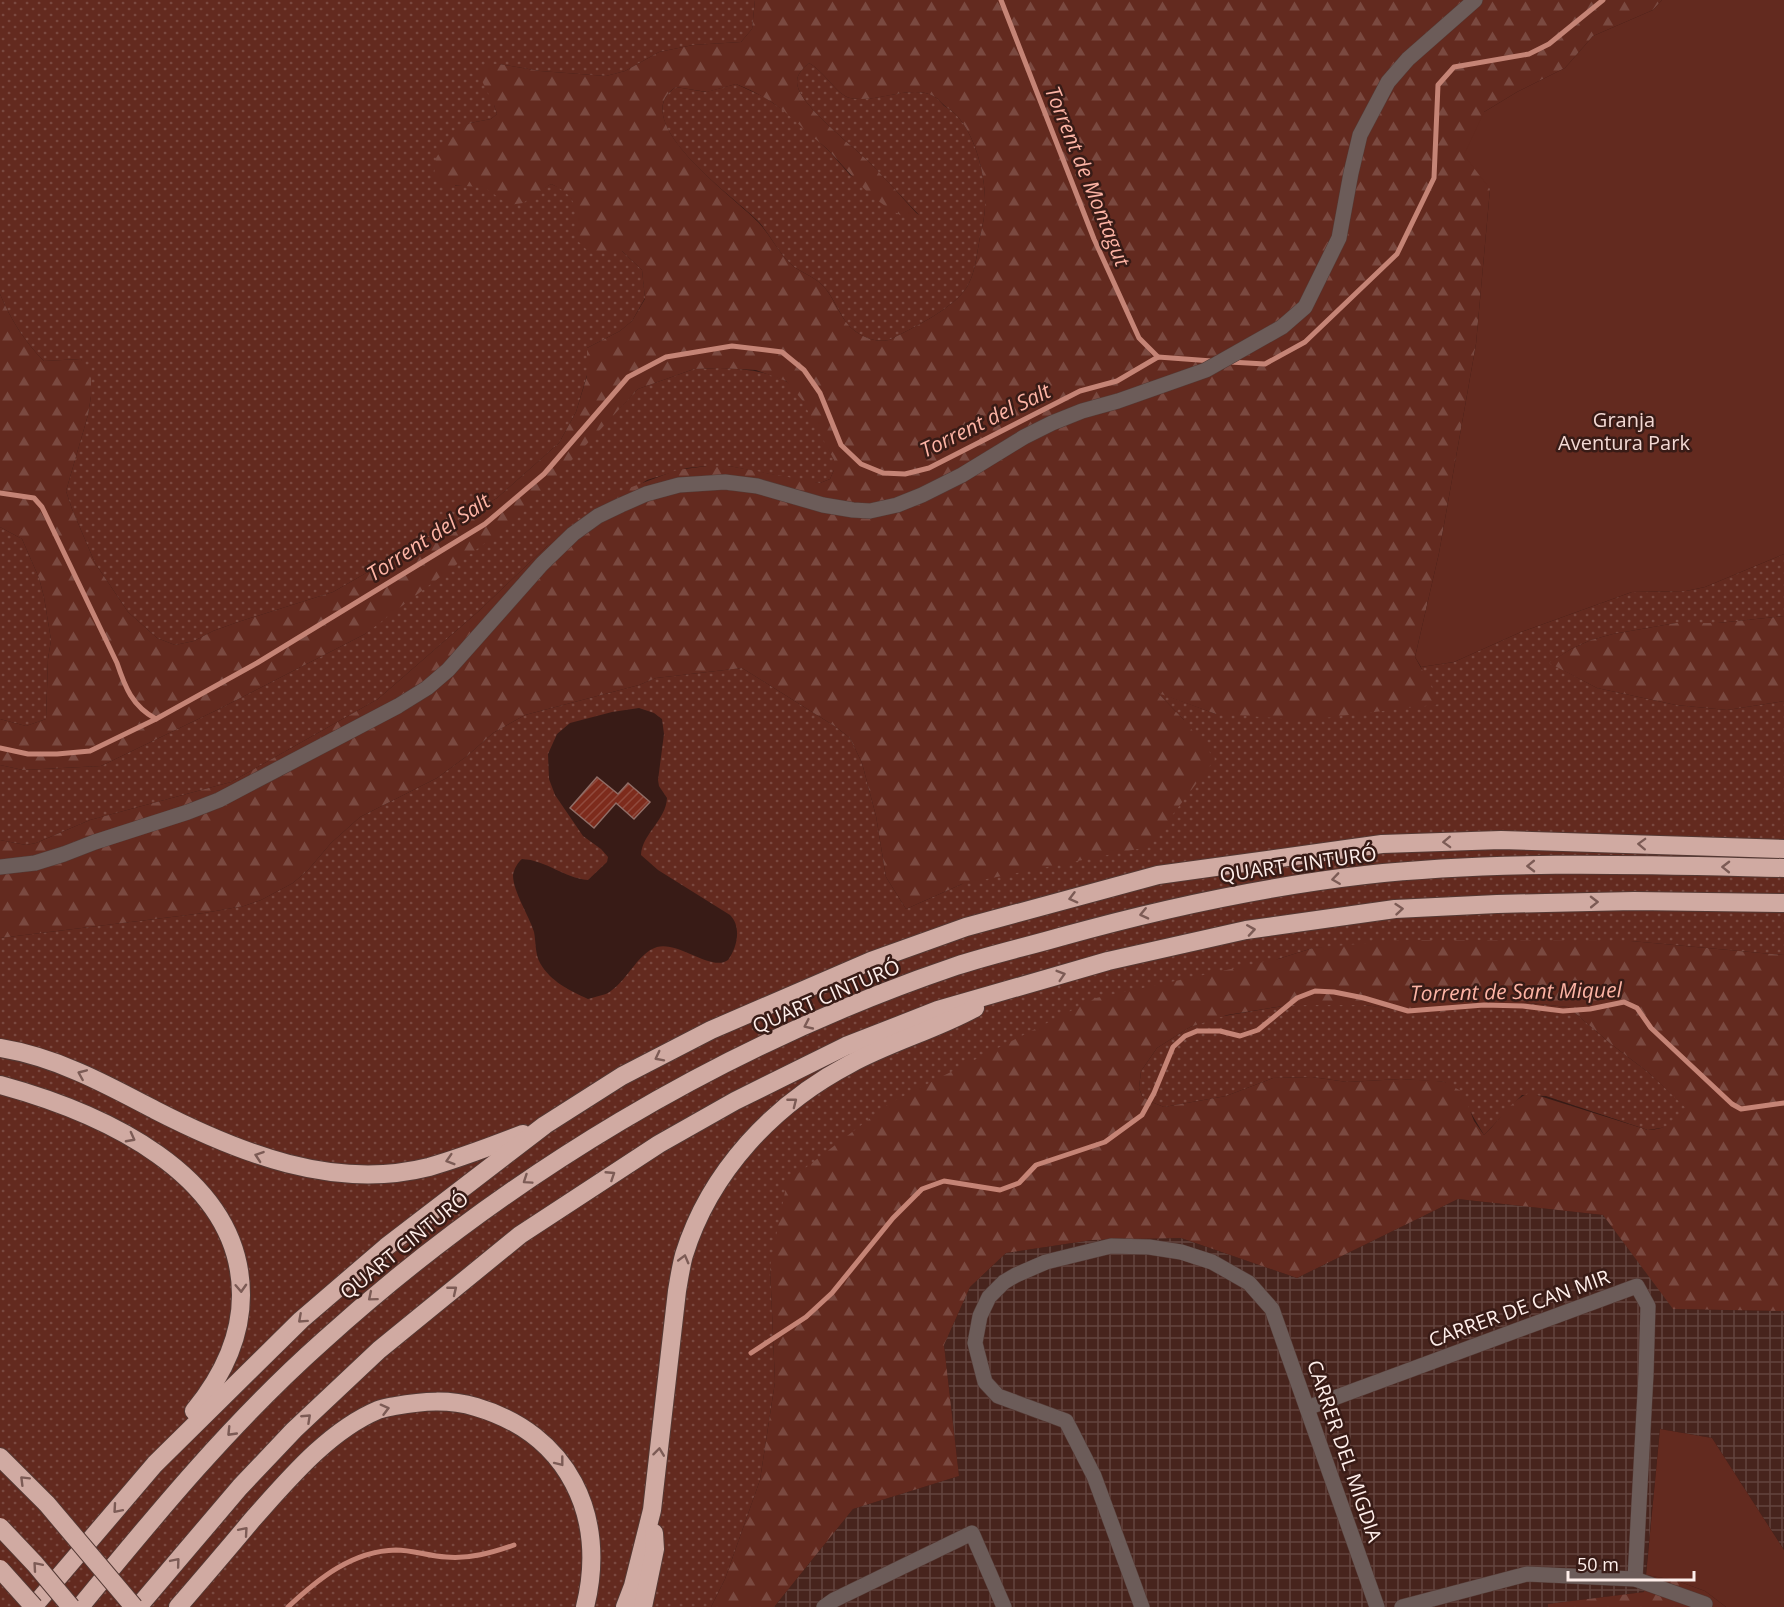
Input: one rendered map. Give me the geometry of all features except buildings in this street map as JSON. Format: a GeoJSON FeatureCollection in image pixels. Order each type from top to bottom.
{"type":"FeatureCollection","features":[{"type":"Feature","properties":{"kind":"highway"},"geometry":{"type":"LineString","coordinates":[[0,1569],[33,1607],[155,1464],[310,1313],[386,1247],[544,1125],[622,1076],[711,1030],[871,961],[966,927],[1158,875],[1382,844],[1501,840],[1784,849]]}},
{"type":"Feature","properties":{"kind":"highway","name":"QUART CINTURÓ"},"geometry":{"type":"LineString","coordinates":[[80,1607],[155,1516],[267,1394],[318,1344],[429,1250],[556,1160],[634,1113],[723,1065],[852,1005],[959,965],[1118,921],[1202,901],[1365,875],[1470,867],[1569,865],[1784,868]]}},
{"type":"Feature","properties":{"kind":"highway"},"geometry":{"type":"LineString","coordinates":[[0,1457],[47,1504],[136,1607],[240,1487],[294,1430],[380,1350],[520,1235],[659,1144],[735,1101],[846,1046],[938,1010],[1108,961],[1246,930],[1395,909],[1634,901],[1784,903]]}},
{"type":"Feature","properties":{"kind":"highway"},"geometry":{"type":"LineString","coordinates":[[625,1607],[633,1586],[652,1510],[678,1282],[688,1245],[720,1180],[747,1142],[770,1119],[798,1097],[850,1064],[960,1016],[1005,991]]}},
{"type":"Feature","properties":{"kind":"highway"},"geometry":{"type":"LineString","coordinates":[[0,1048],[46,1058],[101,1082],[176,1121],[233,1147],[272,1160],[320,1171],[362,1175],[402,1172],[427,1167],[465,1156],[544,1125]]}},
{"type":"Feature","properties":{"kind":"highway"},"geometry":{"type":"LineString","coordinates":[[0,1084],[39,1095],[76,1110],[148,1147],[203,1193],[228,1233],[238,1258],[241,1286],[241,1310],[237,1332],[212,1389],[184,1422],[155,1464]]}},
{"type":"Feature","properties":{"kind":"highway"},"geometry":{"type":"LineString","coordinates":[[178,1607],[274,1495],[331,1438],[378,1410],[422,1401],[459,1402],[495,1413],[517,1424],[540,1440],[559,1460],[576,1484],[591,1536],[591,1568],[585,1607]]}},
{"type":"Feature","properties":{"kind":"highway"},"geometry":{"type":"LineString","coordinates":[[643,1607],[655,1549],[652,1510]]}},
{"type":"Feature","properties":{"kind":"highway"},"geometry":{"type":"LineString","coordinates":[[0,1527],[36,1564],[71,1607]]}},
{"type":"Feature","properties":{"kind":"street"},"geometry":{"type":"LineString","coordinates":[[0,867],[34,863],[64,854],[219,800],[398,706],[427,688],[448,670],[542,564],[573,534],[598,516],[646,494],[679,485],[725,482],[757,486],[823,505],[853,510],[870,511],[897,505],[962,475],[1024,437],[1052,423],[1206,370],[1282,327],[1305,307],[1339,238],[1360,135],[1388,82],[1408,59],[1475,0]]}},
{"type":"Feature","properties":{"kind":"street","name":"CARRER DEL MIGDIA"},"geometry":{"type":"LineString","coordinates":[[1142,1607],[1094,1476],[1066,1421],[998,1396],[985,1382],[975,1343],[980,1316],[989,1297],[1005,1282],[1046,1262],[1111,1246],[1181,1252],[1212,1262],[1249,1283],[1272,1309],[1377,1607]]}},
{"type":"Feature","properties":{"kind":"street","name":"CARRER DE CAN MIR"},"geometry":{"type":"LineString","coordinates":[[1307,1408],[1637,1286],[1648,1306],[1635,1579]]}},
{"type":"Feature","properties":{"kind":"street"},"geometry":{"type":"LineString","coordinates":[[832,1605],[972,1533],[1004,1607]]}},
{"type":"Feature","properties":{"kind":"street"},"geometry":{"type":"LineString","coordinates":[[1402,1607],[1527,1574],[1635,1579],[1705,1604]]}},
{"type":"Feature","properties":{"kind":"shaded area"},"geometry":{"type":"Polygon","coordinates":[[[1458,1199],[1603,1215],[1674,1309],[1784,1311],[1784,1550],[1712,1438],[1660,1429],[1644,1592],[1549,1604],[1548,1607],[774,1607],[853,1509],[959,1476],[944,1345],[970,1287],[1006,1253],[1092,1240],[1181,1238],[1297,1278],[1458,1199]]]}},
{"type":"Feature","properties":{"kind":"green space"},"geometry":{"type":"Polygon","coordinates":[[[0,0],[755,0],[752,29],[741,42],[693,45],[659,52],[625,71],[606,76],[540,71],[499,64],[494,105],[497,114],[491,119],[470,123],[455,186],[539,191],[551,184],[567,191],[575,204],[588,251],[622,251],[642,270],[645,298],[632,321],[620,331],[587,348],[587,375],[576,412],[559,443],[497,498],[333,592],[238,622],[194,641],[175,645],[157,638],[128,612],[95,563],[66,491],[88,415],[91,396],[81,359],[44,361],[19,330],[0,294],[0,0]]]}},
{"type":"Feature","properties":{"kind":"green space"},"geometry":{"type":"Polygon","coordinates":[[[755,0],[1662,0],[1653,10],[1593,36],[1565,68],[1517,92],[1484,112],[1490,189],[1476,344],[1439,553],[1415,657],[1441,704],[1308,720],[1216,714],[1158,693],[1184,720],[1215,759],[1148,847],[962,884],[906,909],[886,877],[876,816],[862,763],[850,738],[742,668],[656,678],[639,685],[525,715],[493,733],[437,778],[360,817],[331,843],[308,870],[293,883],[261,900],[244,906],[204,913],[0,938],[0,840],[26,845],[36,843],[90,820],[231,782],[378,699],[480,610],[547,546],[613,494],[677,470],[707,466],[729,466],[820,483],[830,479],[834,470],[834,460],[802,400],[786,381],[756,370],[694,369],[638,389],[518,518],[365,634],[101,766],[23,770],[0,765],[0,719],[26,726],[46,719],[51,640],[39,578],[22,539],[0,527],[0,294],[19,330],[44,361],[81,359],[91,377],[88,415],[66,491],[95,563],[128,612],[157,638],[175,645],[194,641],[238,622],[333,592],[497,498],[559,443],[576,412],[587,376],[587,348],[620,331],[632,321],[645,299],[642,270],[622,251],[588,251],[575,238],[574,205],[561,189],[551,184],[523,203],[509,205],[484,187],[443,185],[434,175],[436,158],[446,142],[470,123],[491,119],[497,114],[480,77],[484,65],[499,64],[540,71],[606,76],[625,71],[659,52],[693,45],[741,42],[752,29],[755,0]],[[809,63],[797,79],[806,102],[871,164],[919,216],[908,219],[884,205],[866,191],[829,151],[788,115],[765,98],[736,84],[707,92],[676,87],[664,101],[664,119],[674,138],[690,158],[758,222],[793,266],[823,286],[850,326],[867,338],[880,341],[889,340],[921,324],[952,303],[970,282],[984,220],[985,190],[979,160],[961,120],[935,97],[916,92],[860,99],[850,98],[840,92],[809,63]]]}},
{"type":"Feature","properties":{"kind":"green space","name":"Granja Aventura Park"},"geometry":{"type":"Polygon","coordinates":[[[1662,0],[1784,0],[1784,554],[1705,587],[1686,591],[1632,592],[1521,632],[1454,662],[1421,667],[1415,657],[1439,553],[1476,344],[1490,189],[1464,155],[1484,112],[1517,92],[1565,68],[1593,36],[1653,10],[1662,0]]]}},
{"type":"Feature","properties":{"kind":"green space"},"geometry":{"type":"Polygon","coordinates":[[[809,63],[840,92],[850,98],[871,98],[916,92],[935,97],[961,120],[979,160],[985,190],[984,220],[970,282],[952,303],[921,324],[889,340],[880,341],[867,338],[850,326],[823,286],[793,266],[759,222],[690,159],[674,139],[664,119],[664,102],[676,87],[706,92],[736,84],[764,97],[789,114],[830,152],[850,175],[919,215],[871,164],[806,102],[797,79],[809,63]]]}},
{"type":"Feature","properties":{"kind":"green space"},"geometry":{"type":"Polygon","coordinates":[[[720,368],[760,372],[784,380],[791,385],[812,416],[834,460],[834,470],[830,479],[820,483],[810,482],[729,466],[707,466],[687,468],[647,480],[547,546],[480,610],[378,699],[231,782],[90,820],[36,843],[26,845],[0,840],[0,765],[23,770],[101,766],[365,634],[576,454],[638,389],[694,369],[720,368]]]}},
{"type":"Feature","properties":{"kind":"green space"},"geometry":{"type":"Polygon","coordinates":[[[0,527],[22,539],[39,578],[51,640],[46,719],[26,726],[0,719],[0,527]]]}},
{"type":"Feature","properties":{"kind":"green space"},"geometry":{"type":"Polygon","coordinates":[[[1784,554],[1784,616],[1718,623],[1676,623],[1613,634],[1571,649],[1550,663],[1597,688],[1676,705],[1727,710],[1784,701],[1784,955],[1631,941],[1313,948],[1278,959],[770,1266],[775,1382],[760,1480],[725,1579],[711,1607],[0,1607],[0,938],[204,913],[244,906],[261,900],[293,883],[308,870],[331,843],[360,817],[437,778],[493,733],[525,715],[639,685],[656,678],[742,668],[850,738],[862,763],[876,816],[886,877],[906,909],[962,884],[1184,720],[1157,692],[1216,714],[1440,704],[1424,677],[1421,667],[1454,662],[1521,632],[1632,592],[1686,591],[1705,587],[1784,554]],[[639,708],[612,712],[570,723],[557,734],[548,754],[549,779],[555,795],[583,836],[608,857],[607,862],[588,880],[579,879],[539,862],[522,859],[513,875],[516,889],[534,932],[538,959],[544,970],[567,989],[588,999],[606,994],[613,989],[643,955],[657,947],[675,948],[704,960],[721,963],[728,960],[736,944],[736,925],[730,915],[658,870],[641,855],[645,840],[663,813],[667,798],[658,780],[664,734],[662,719],[654,713],[639,708]]]}},
{"type":"Feature","properties":{"kind":"green space"},"geometry":{"type":"Polygon","coordinates":[[[1784,616],[1784,701],[1727,710],[1676,705],[1597,688],[1549,663],[1571,649],[1613,634],[1676,623],[1718,623],[1784,616]]]}},
{"type":"Feature","properties":{"kind":"green space"},"geometry":{"type":"Polygon","coordinates":[[[1404,940],[1631,941],[1784,955],[1784,1311],[1673,1309],[1603,1215],[1458,1199],[1297,1278],[1181,1238],[1092,1240],[1006,1253],[970,1287],[944,1345],[959,1476],[853,1509],[774,1607],[711,1607],[725,1579],[760,1480],[775,1382],[770,1266],[787,1182],[890,1103],[1096,998],[1278,959],[1313,948],[1404,940]],[[1483,998],[1462,1008],[1438,1013],[1365,1005],[1289,1005],[1227,1015],[1190,1027],[1157,1048],[1141,1071],[1139,1088],[1142,1096],[1164,1107],[1226,1096],[1273,1078],[1312,1077],[1347,1082],[1401,1079],[1445,1082],[1461,1091],[1474,1121],[1484,1135],[1511,1105],[1530,1093],[1648,1130],[1665,1127],[1675,1122],[1683,1114],[1687,1109],[1649,1073],[1568,1007],[1483,998]]]}},
{"type":"Feature","properties":{"kind":"green space"},"geometry":{"type":"Polygon","coordinates":[[[1482,998],[1568,1007],[1649,1073],[1688,1109],[1676,1122],[1667,1127],[1648,1130],[1546,1096],[1522,1095],[1484,1135],[1471,1113],[1445,1082],[1401,1079],[1347,1082],[1312,1077],[1273,1078],[1226,1096],[1164,1107],[1142,1096],[1139,1088],[1141,1071],[1157,1048],[1190,1027],[1218,1017],[1289,1005],[1365,1005],[1415,1012],[1462,1008],[1482,998]]]}},
{"type":"Feature","properties":{"kind":"green space"},"geometry":{"type":"Polygon","coordinates":[[[1660,1429],[1712,1438],[1784,1550],[1784,1607],[1726,1607],[1705,1591],[1675,1580],[1646,1575],[1660,1429]]]}},
{"type":"Feature","properties":{"kind":"green space"},"geometry":{"type":"Polygon","coordinates":[[[1646,1575],[1675,1580],[1705,1591],[1726,1607],[1548,1607],[1548,1604],[1644,1592],[1646,1575]]]}},
{"type":"Feature","properties":{"kind":"waterway","name":"Torrent de Montagut"},"geometry":{"type":"LineString","coordinates":[[1001,0],[1094,239],[1139,338],[1158,357]]}},
{"type":"Feature","properties":{"kind":"waterway","name":"Torrent del Salt"},"geometry":{"type":"LineString","coordinates":[[1230,362],[1265,364],[1305,342],[1397,254],[1434,178],[1438,85],[1454,67],[1529,54],[1549,44],[1603,0]]}},
{"type":"Feature","properties":{"kind":"waterway","name":"Torrent del Salt"},"geometry":{"type":"LineString","coordinates":[[0,748],[28,754],[90,751],[156,719],[257,663],[485,524],[544,474],[628,377],[666,357],[732,346],[782,352],[804,370],[820,393],[841,445],[861,464],[883,473],[905,474],[929,468],[1080,391],[1117,381],[1158,357],[1212,361]]}},
{"type":"Feature","properties":{"kind":"waterway"},"geometry":{"type":"LineString","coordinates":[[0,493],[34,498],[42,507],[130,695],[141,708],[156,719]]}},
{"type":"Feature","properties":{"kind":"waterway","name":"Torrent de Sant Miquel"},"geometry":{"type":"LineString","coordinates":[[751,1353],[806,1317],[832,1293],[893,1218],[922,1189],[944,1181],[1000,1190],[1019,1183],[1036,1165],[1105,1142],[1142,1115],[1173,1047],[1185,1036],[1197,1031],[1220,1031],[1240,1036],[1258,1030],[1297,998],[1315,991],[1364,998],[1408,1011],[1484,1005],[1523,1006],[1563,1011],[1590,1009],[1624,1002],[1637,1008],[1651,1028],[1732,1104],[1741,1109],[1784,1103]]}},
{"type":"Feature","properties":{"kind":"waterway","name":"Torrent de Sant Miquel"},"geometry":{"type":"LineString","coordinates":[[288,1607],[311,1586],[337,1568],[365,1555],[396,1550],[464,1557],[489,1553],[514,1545]]}}]}
